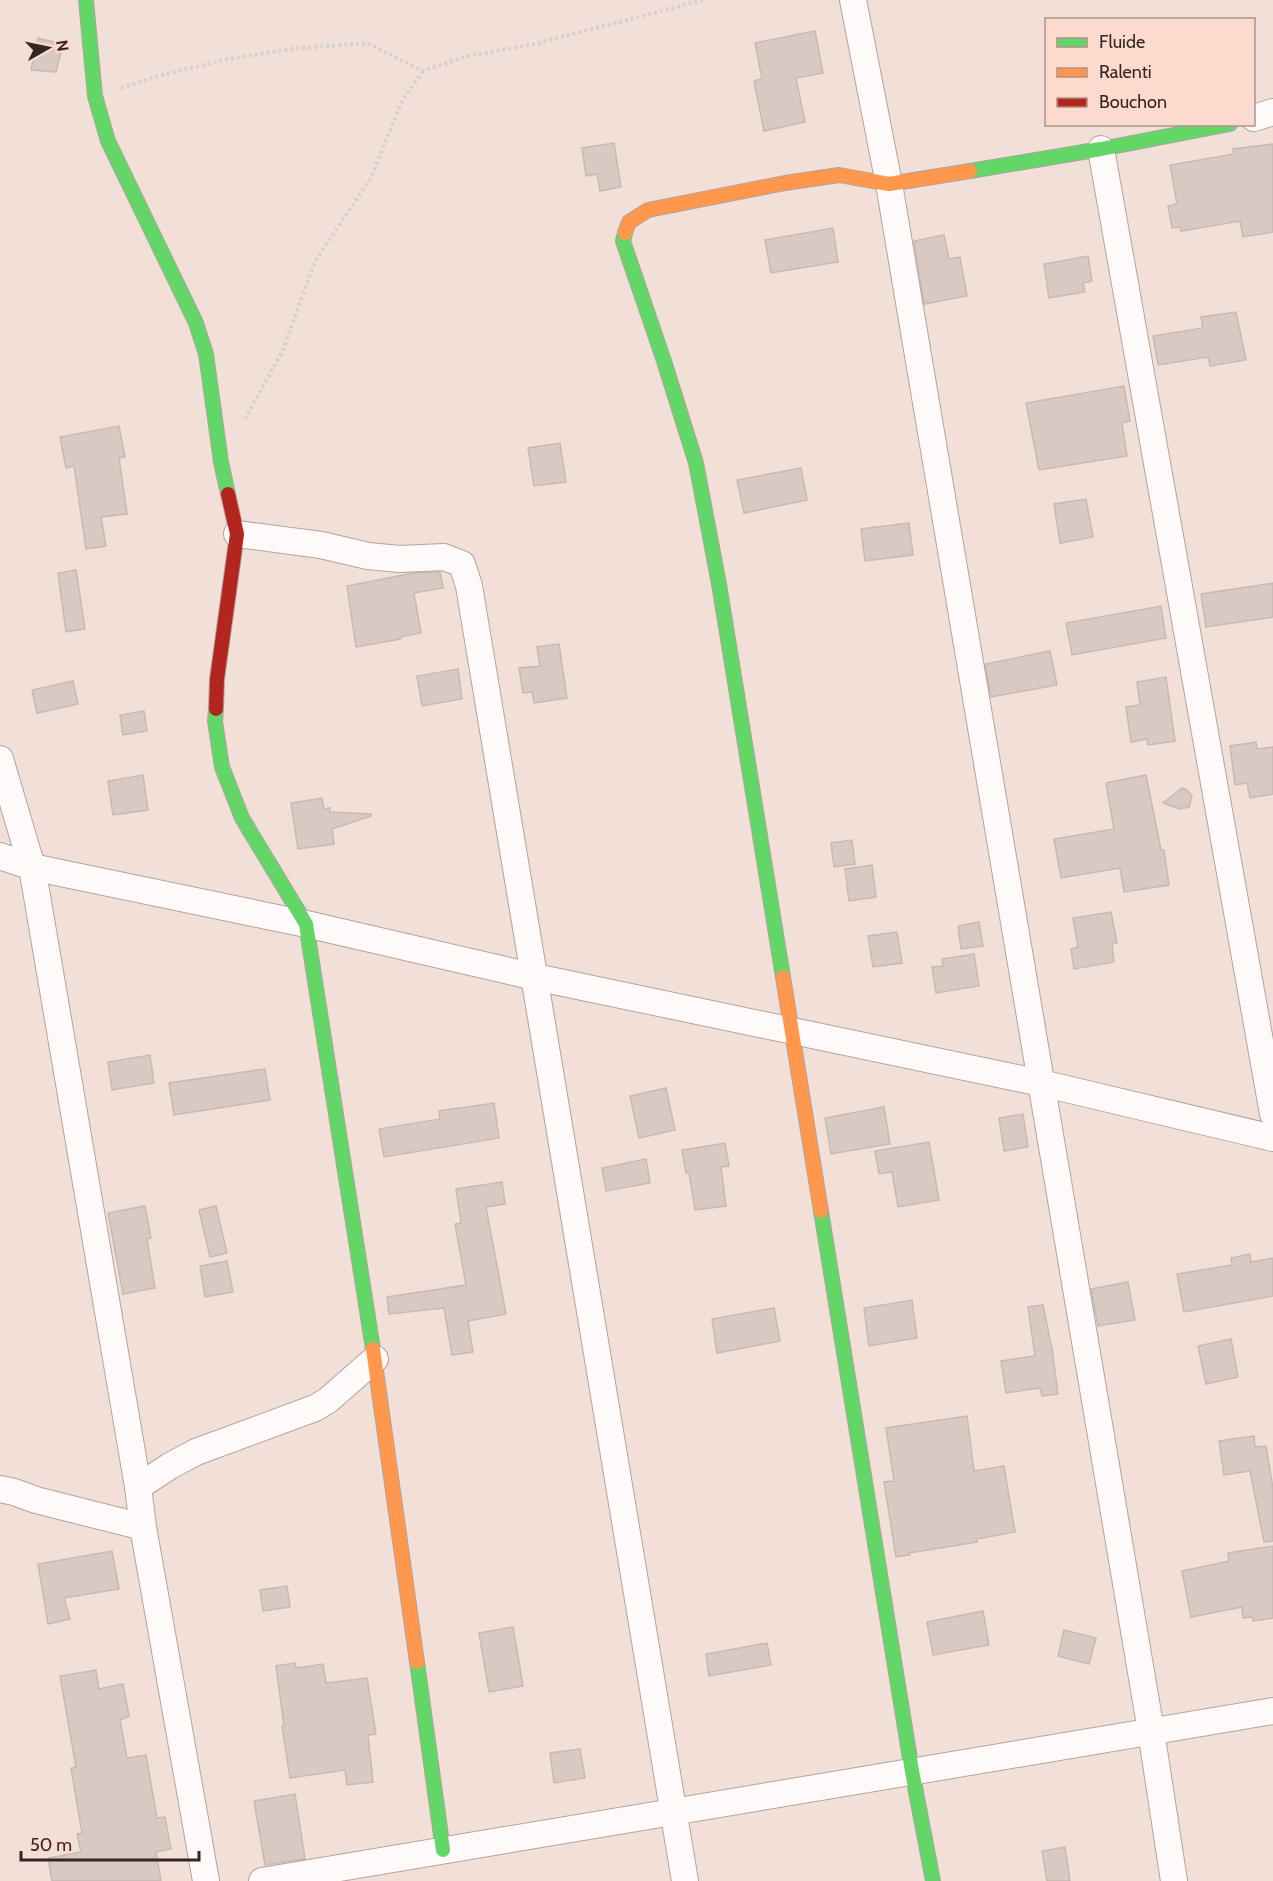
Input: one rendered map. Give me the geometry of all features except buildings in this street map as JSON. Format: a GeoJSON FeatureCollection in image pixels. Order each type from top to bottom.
{"type":"FeatureCollection","features":[{"type":"Feature","properties":{"kind":"street"},"geometry":{"type":"LineString","coordinates":[[87,0],[95,96],[108,141],[181,290],[196,323],[206,354],[221,462],[237,534],[217,679],[215,721],[222,767],[242,818],[306,924],[375,1359],[443,1850]]}},
{"type":"Feature","properties":{"kind":"street"},"geometry":{"type":"LineString","coordinates":[[853,0],[889,184],[1151,1731],[1174,1881]]}},
{"type":"Feature","properties":{"kind":"street"},"geometry":{"type":"LineString","coordinates":[[1255,118],[1273,112]]}},
{"type":"Feature","properties":{"kind":"street"},"geometry":{"type":"LineString","coordinates":[[933,1881],[912,1771],[719,584],[696,463],[623,241],[629,222],[648,210],[785,183],[839,175],[889,184],[1101,149],[1220,126]]}},
{"type":"Feature","properties":{"kind":"street"},"geometry":{"type":"LineString","coordinates":[[1101,149],[1273,1114]]}},
{"type":"Feature","properties":{"kind":"street"},"geometry":{"type":"LineString","coordinates":[[237,534],[321,544],[368,556],[400,559],[444,557],[462,564],[469,585],[685,1881]]}},
{"type":"Feature","properties":{"kind":"street"},"geometry":{"type":"LineString","coordinates":[[0,759],[32,867],[143,1527],[206,1881]]}},
{"type":"Feature","properties":{"kind":"street"},"geometry":{"type":"LineString","coordinates":[[0,856],[32,867],[306,924],[535,977],[1041,1083],[1273,1138]]}},
{"type":"Feature","properties":{"kind":"street"},"geometry":{"type":"LineString","coordinates":[[138,1487],[196,1452],[315,1408],[327,1401],[375,1359]]}},
{"type":"Feature","properties":{"kind":"street"},"geometry":{"type":"LineString","coordinates":[[0,1489],[143,1527]]}},
{"type":"Feature","properties":{"kind":"street"},"geometry":{"type":"LineString","coordinates":[[262,1881],[1273,1710]]}},
{"type":"Feature","properties":{"kind":"path"},"geometry":{"type":"LineString","coordinates":[[244,421],[284,350],[315,261],[371,178],[401,103],[423,71],[468,56],[534,44],[703,0]]}},
{"type":"Feature","properties":{"kind":"path"},"geometry":{"type":"LineString","coordinates":[[95,96],[155,77],[228,59],[302,48],[367,44],[423,71]]}},
{"type":"Feature","properties":{"kind":"traffic: fast"},"geometry":{"type":"LineString","coordinates":[[86,0],[95,96],[108,141],[196,323],[206,354],[221,462],[228,494]]}},
{"type":"Feature","properties":{"kind":"traffic: fast"},"geometry":{"type":"LineString","coordinates":[[970,171],[1220,126]]}},
{"type":"Feature","properties":{"kind":"traffic: fast"},"geometry":{"type":"LineString","coordinates":[[625,233],[623,241],[696,463],[719,584],[783,977]]}},
{"type":"Feature","properties":{"kind":"traffic: fast"},"geometry":{"type":"LineString","coordinates":[[216,709],[215,721],[222,767],[242,818],[306,924],[373,1349]]}},
{"type":"Feature","properties":{"kind":"traffic: fast"},"geometry":{"type":"LineString","coordinates":[[821,1211],[912,1771],[933,1881]]}},
{"type":"Feature","properties":{"kind":"traffic: fast"},"geometry":{"type":"LineString","coordinates":[[417,1662],[443,1850]]}},
{"type":"Feature","properties":{"kind":"traffic: slow"},"geometry":{"type":"LineString","coordinates":[[625,233],[629,222],[648,210],[785,183],[839,175],[889,184],[970,171]]}},
{"type":"Feature","properties":{"kind":"traffic: slow"},"geometry":{"type":"LineString","coordinates":[[783,977],[821,1211]]}},
{"type":"Feature","properties":{"kind":"traffic: slow"},"geometry":{"type":"LineString","coordinates":[[373,1349],[417,1662]]}},
{"type":"Feature","properties":{"kind":"traffic: jam"},"geometry":{"type":"LineString","coordinates":[[216,709],[217,679],[237,534],[228,494]]}}]}
